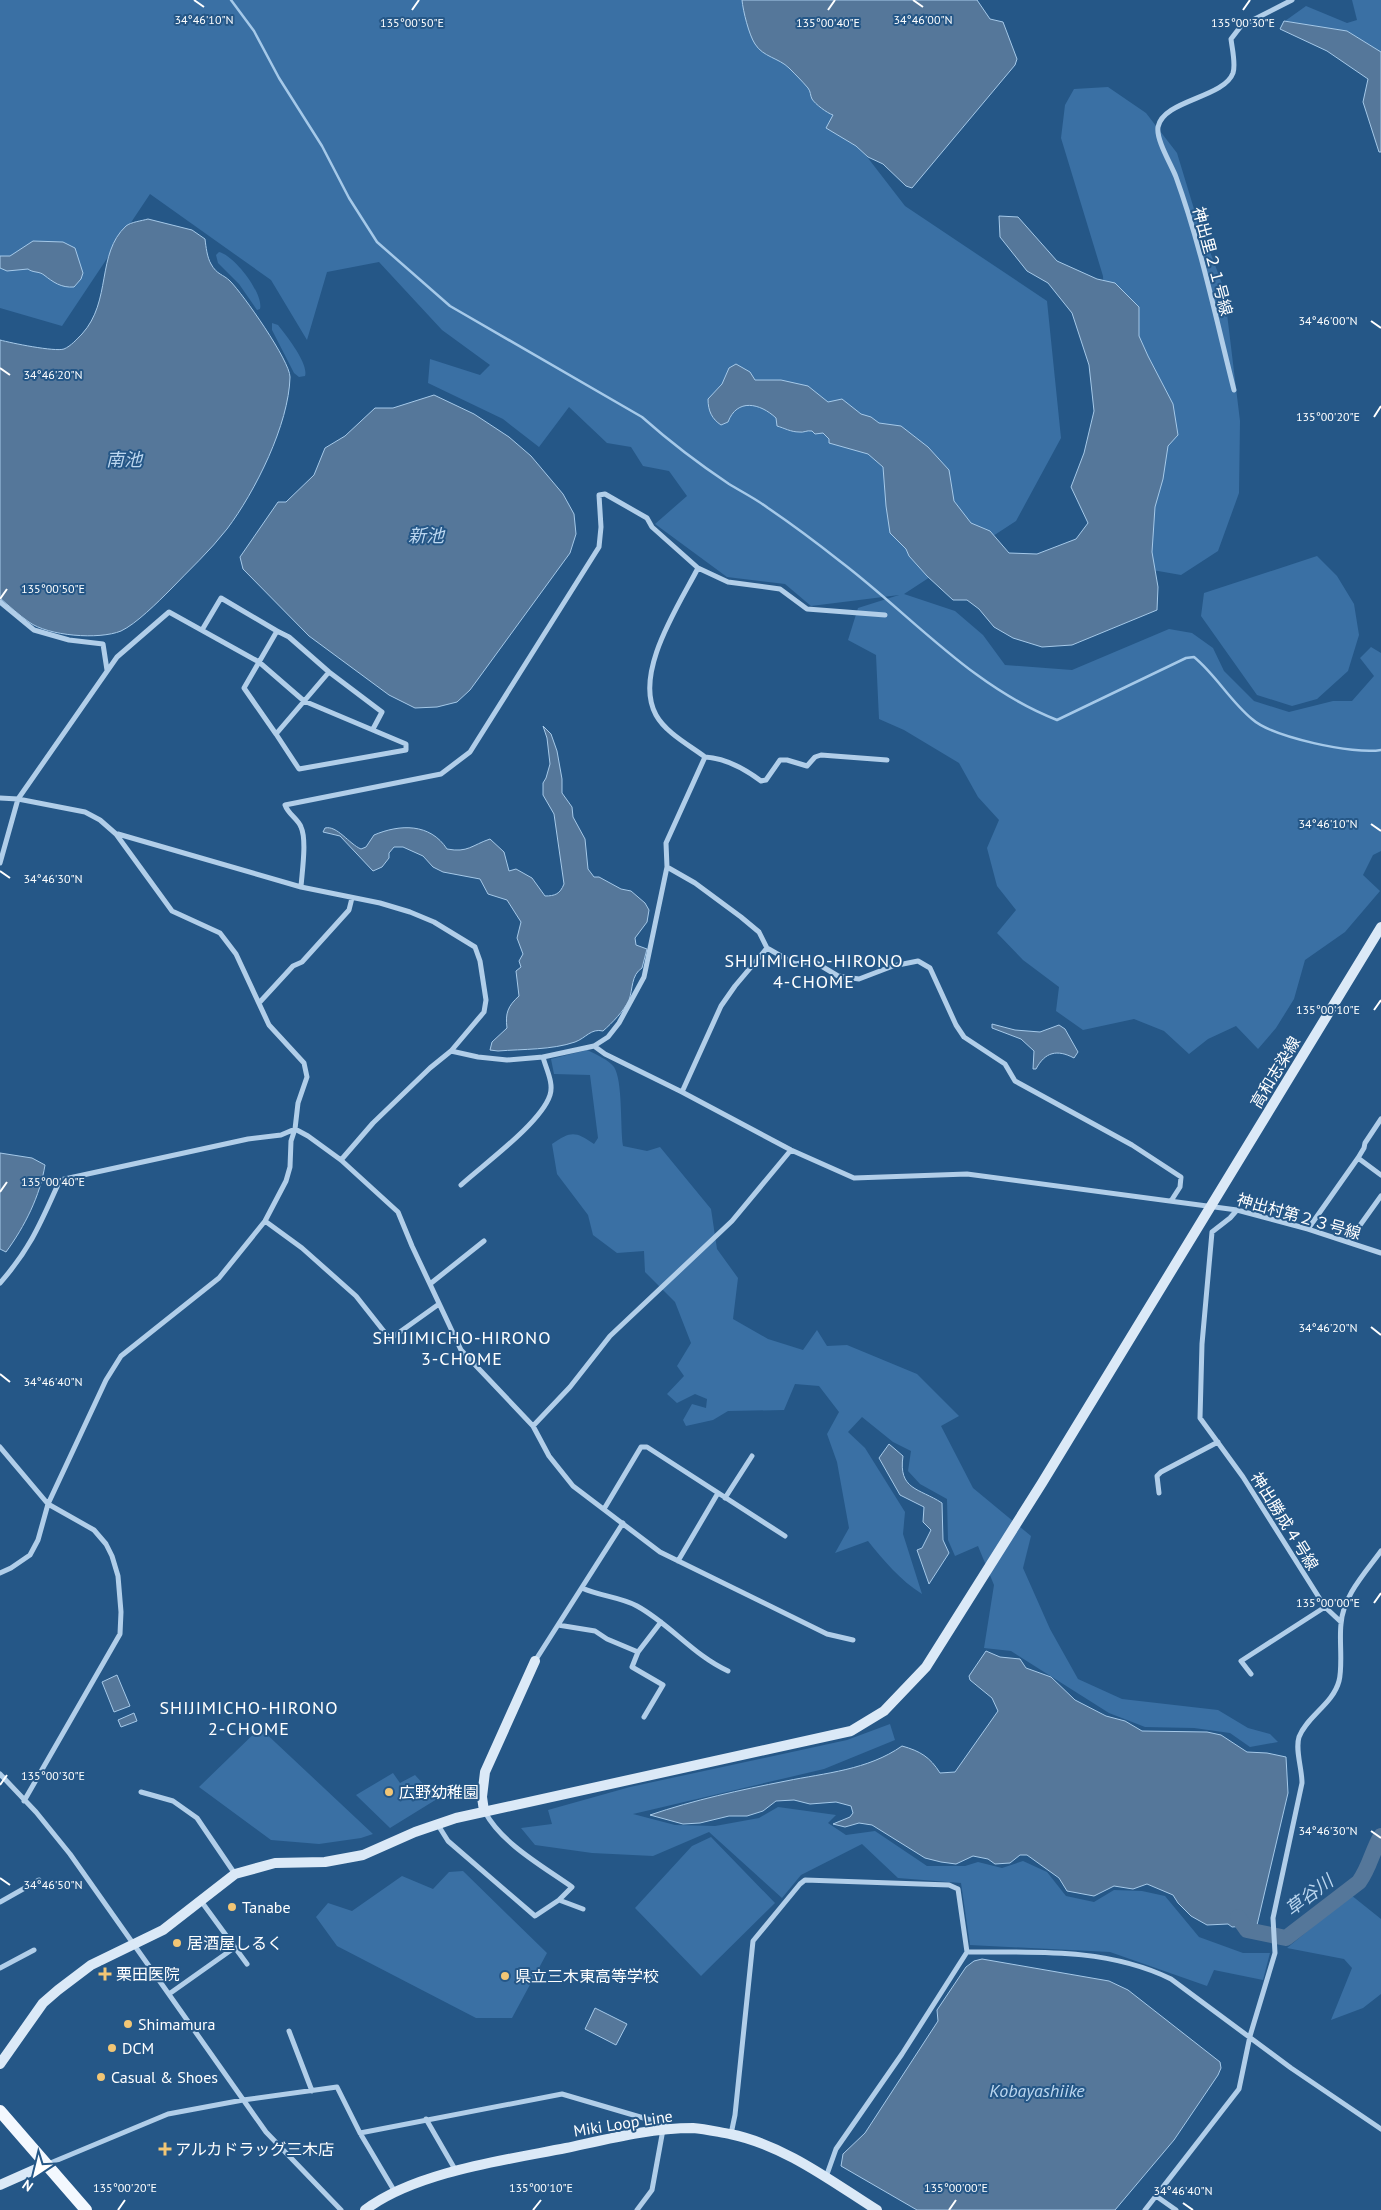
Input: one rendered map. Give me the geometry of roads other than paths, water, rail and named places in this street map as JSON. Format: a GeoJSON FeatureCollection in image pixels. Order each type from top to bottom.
{"type":"FeatureCollection","features":[{"type":"Feature","properties":{"kind":"main road"},"geometry":{"type":"LineString","coordinates":[[0,2111],[86,2210]]}},
{"type":"Feature","properties":{"kind":"street","name":"神出里２１号線"},"geometry":{"type":"LineString","coordinates":[[1234,390],[1191,223],[1176,176],[1160,140],[1158,126],[1164,115],[1227,82],[1234,72],[1231,39],[1241,26],[1292,0]]}},
{"type":"Feature","properties":{"kind":"street"},"geometry":{"type":"LineString","coordinates":[[301,888],[304,834],[301,826],[285,805],[441,774],[470,752],[599,547],[601,527],[599,495],[605,494],[647,518],[652,527],[698,568],[728,582],[780,589],[807,609],[885,615]]}},
{"type":"Feature","properties":{"kind":"street"},"geometry":{"type":"LineString","coordinates":[[698,568],[660,641],[654,662],[650,701],[656,715],[667,728],[705,758],[730,763],[747,770],[761,780],[766,780],[780,760],[787,760],[807,766],[815,757],[821,755],[887,760]]}},
{"type":"Feature","properties":{"kind":"street"},"geometry":{"type":"LineString","coordinates":[[202,630],[221,598],[289,637],[328,672],[382,712],[373,728]]}},
{"type":"Feature","properties":{"kind":"street"},"geometry":{"type":"LineString","coordinates":[[0,602],[34,630],[69,640],[103,644],[107,670]]}},
{"type":"Feature","properties":{"kind":"street"},"geometry":{"type":"LineString","coordinates":[[0,863],[18,799],[117,657],[169,612],[259,662],[304,701],[373,728],[406,744],[406,750],[299,769],[244,688],[259,662],[277,631]]}},
{"type":"Feature","properties":{"kind":"street"},"geometry":{"type":"LineString","coordinates":[[276,734],[328,672]]}},
{"type":"Feature","properties":{"kind":"street"},"geometry":{"type":"LineString","coordinates":[[451,1051],[478,1057],[507,1060],[543,1058],[594,1046],[608,1037],[619,1023],[644,977],[667,867],[666,843],[705,758]]}},
{"type":"Feature","properties":{"kind":"street"},"geometry":{"type":"LineString","coordinates":[[0,798],[18,799],[85,812],[100,820],[116,834],[172,911],[220,933],[236,954],[269,1025],[304,1063],[307,1077],[298,1103],[295,1129],[290,1141],[290,1167],[286,1181],[265,1221],[219,1278],[121,1356],[106,1380],[48,1504],[38,1540],[30,1555],[0,1573]]}},
{"type":"Feature","properties":{"kind":"street"},"geometry":{"type":"LineString","coordinates":[[116,834],[301,888],[380,903],[410,912],[434,922],[475,947],[480,961],[486,1000],[484,1012],[451,1051],[430,1068],[373,1122],[341,1160]]}},
{"type":"Feature","properties":{"kind":"street"},"geometry":{"type":"LineString","coordinates":[[667,867],[695,883],[741,916],[759,932],[768,948],[795,964],[813,961],[838,976],[860,979],[893,966],[918,960],[930,968],[956,1025],[964,1037],[1005,1064],[1015,1081],[1132,1145],[1181,1177],[1180,1187],[1171,1201]]}},
{"type":"Feature","properties":{"kind":"street"},"geometry":{"type":"LineString","coordinates":[[259,1003],[293,966],[302,962],[349,910],[352,898]]}},
{"type":"Feature","properties":{"kind":"street","name":"高和志染線"},"geometry":{"type":"LineString","coordinates":[[235,1874],[275,1863],[326,1862],[363,1855],[437,1824],[484,1810],[851,1731],[884,1711],[926,1667],[1042,1484],[1381,927]]}},
{"type":"Feature","properties":{"kind":"street"},"geometry":{"type":"LineString","coordinates":[[682,1092],[721,1006],[735,986],[768,948]]}},
{"type":"Feature","properties":{"kind":"street","name":"神出村第２３号線"},"geometry":{"type":"LineString","coordinates":[[594,1046],[605,1054],[682,1092],[791,1150],[854,1178],[967,1174],[1237,1210],[1308,1228],[1381,1253]]}},
{"type":"Feature","properties":{"kind":"street"},"geometry":{"type":"LineString","coordinates":[[461,1185],[535,1119],[550,1095],[551,1082],[543,1058]]}},
{"type":"Feature","properties":{"kind":"street"},"geometry":{"type":"LineString","coordinates":[[1308,1228],[1358,1158],[1364,1148],[1364,1143],[1381,1119]]}},
{"type":"Feature","properties":{"kind":"street"},"geometry":{"type":"LineString","coordinates":[[295,1129],[341,1160],[398,1212],[461,1350],[533,1426],[549,1456],[572,1486],[660,1552],[827,1634],[853,1640]]}},
{"type":"Feature","properties":{"kind":"street"},"geometry":{"type":"LineString","coordinates":[[0,1282],[19,1262],[33,1240],[60,1180],[248,1139],[281,1135],[295,1129]]}},
{"type":"Feature","properties":{"kind":"street"},"geometry":{"type":"LineString","coordinates":[[533,1426],[570,1387],[610,1336],[732,1221],[791,1150]]}},
{"type":"Feature","properties":{"kind":"street"},"geometry":{"type":"LineString","coordinates":[[1358,1158],[1381,1175]]}},
{"type":"Feature","properties":{"kind":"street"},"geometry":{"type":"LineString","coordinates":[[1348,1242],[1381,1196]]}},
{"type":"Feature","properties":{"kind":"street","name":"神出勝成４号線"},"geometry":{"type":"LineString","coordinates":[[1237,1210],[1212,1232],[1202,1344],[1200,1418],[1277,1530],[1325,1607],[1341,1622]]}},
{"type":"Feature","properties":{"kind":"street"},"geometry":{"type":"LineString","coordinates":[[265,1221],[302,1248],[356,1296],[390,1338],[439,1304]]}},
{"type":"Feature","properties":{"kind":"street"},"geometry":{"type":"LineString","coordinates":[[430,1284],[484,1241]]}},
{"type":"Feature","properties":{"kind":"street"},"geometry":{"type":"LineString","coordinates":[[1159,1493],[1157,1476],[1161,1472],[1218,1442]]}},
{"type":"Feature","properties":{"kind":"street"},"geometry":{"type":"LineString","coordinates":[[0,1447],[48,1504],[94,1530],[112,1556],[118,1576],[121,1612],[120,1634],[24,1801]]}},
{"type":"Feature","properties":{"kind":"street"},"geometry":{"type":"LineString","coordinates":[[604,1509],[641,1448],[647,1448],[786,1536]]}},
{"type":"Feature","properties":{"kind":"street"},"geometry":{"type":"LineString","coordinates":[[725,1498],[752,1456]]}},
{"type":"Feature","properties":{"kind":"street"},"geometry":{"type":"LineString","coordinates":[[678,1561],[718,1493]]}},
{"type":"Feature","properties":{"kind":"street"},"geometry":{"type":"LineString","coordinates":[[437,1824],[448,1841],[535,1916],[560,1900],[572,1887],[506,1839],[490,1822],[484,1810],[482,1797],[485,1772],[536,1662],[623,1523]]}},
{"type":"Feature","properties":{"kind":"street"},"geometry":{"type":"LineString","coordinates":[[1145,2210],[1239,2089],[1250,2036],[1275,1953],[1273,1918],[1302,1782],[1302,1766],[1297,1751],[1299,1737],[1330,1698],[1339,1682],[1341,1622],[1348,1599],[1381,1551]]}},
{"type":"Feature","properties":{"kind":"street"},"geometry":{"type":"LineString","coordinates":[[582,1588],[592,1593],[636,1605],[661,1622],[709,1662],[728,1671]]}},
{"type":"Feature","properties":{"kind":"street"},"geometry":{"type":"LineString","coordinates":[[1251,1674],[1241,1661],[1325,1607]]}},
{"type":"Feature","properties":{"kind":"street"},"geometry":{"type":"LineString","coordinates":[[644,1717],[663,1685],[632,1667],[638,1652],[661,1622]]}},
{"type":"Feature","properties":{"kind":"street"},"geometry":{"type":"LineString","coordinates":[[558,1625],[594,1631],[607,1639],[638,1652]]}},
{"type":"Feature","properties":{"kind":"street"},"geometry":{"type":"LineString","coordinates":[[0,1774],[36,1812],[70,1854],[266,2132],[341,2210]]}},
{"type":"Feature","properties":{"kind":"street"},"geometry":{"type":"LineString","coordinates":[[0,2064],[48,1998],[90,1965],[163,1930],[235,1874],[196,1818],[173,1801],[141,1792]]}},
{"type":"Feature","properties":{"kind":"street"},"geometry":{"type":"LineString","coordinates":[[0,1902],[39,1880]]}},
{"type":"Feature","properties":{"kind":"street"},"geometry":{"type":"LineString","coordinates":[[732,2134],[753,1941],[800,1884],[805,1880],[949,1886],[958,1889],[967,1952],[902,2054],[836,2149],[826,2178]]}},
{"type":"Feature","properties":{"kind":"street"},"geometry":{"type":"LineString","coordinates":[[560,1900],[583,1909]]}},
{"type":"Feature","properties":{"kind":"street"},"geometry":{"type":"LineString","coordinates":[[200,1901],[247,1964]]}},
{"type":"Feature","properties":{"kind":"street"},"geometry":{"type":"LineString","coordinates":[[169,1994],[234,1948]]}},
{"type":"Feature","properties":{"kind":"street"},"geometry":{"type":"LineString","coordinates":[[0,1968],[34,1950]]}},
{"type":"Feature","properties":{"kind":"street"},"geometry":{"type":"LineString","coordinates":[[967,1952],[1038,1952],[1105,1957],[1156,1972],[1171,1979],[1299,2074],[1381,2129]]}},
{"type":"Feature","properties":{"kind":"street"},"geometry":{"type":"LineString","coordinates":[[289,2031],[312,2091]]}},
{"type":"Feature","properties":{"kind":"street"},"geometry":{"type":"LineString","coordinates":[[0,2185],[168,2114],[243,2100],[337,2087],[360,2133],[395,2192]]}},
{"type":"Feature","properties":{"kind":"street"},"geometry":{"type":"LineString","coordinates":[[360,2133],[562,2094],[664,2124],[652,2190],[637,2210]]}},
{"type":"Feature","properties":{"kind":"street"},"geometry":{"type":"LineString","coordinates":[[426,2119],[457,2171]]}},
{"type":"Feature","properties":{"kind":"street","name":"Miki Loop Line"},"geometry":{"type":"LineString","coordinates":[[365,2210],[395,2192],[457,2171],[625,2136],[694,2128],[732,2134],[761,2143],[790,2156],[877,2210]]}},
{"type":"Feature","properties":{"kind":"street"},"geometry":{"type":"LineString","coordinates":[[1156,2196],[1176,2210]]}},
{"type":"Feature","properties":{"kind":"water"},"geometry":{"type":"Polygon","coordinates":[[[742,0],[977,0],[990,19],[1003,22],[1017,59],[1015,65],[912,188],[906,186],[883,164],[868,157],[856,146],[826,128],[833,115],[818,106],[811,98],[808,88],[789,68],[762,52],[755,44],[747,23],[742,0]]]}},
{"type":"Feature","properties":{"kind":"water"},"geometry":{"type":"Polygon","coordinates":[[[1284,21],[1347,31],[1381,52],[1381,152],[1379,152],[1363,102],[1368,79],[1327,51],[1280,29],[1284,21]]]}},
{"type":"Feature","properties":{"kind":"water"},"geometry":{"type":"Polygon","coordinates":[[[999,216],[1018,217],[1057,261],[1097,279],[1115,283],[1139,307],[1139,336],[1173,404],[1178,435],[1168,446],[1163,479],[1155,507],[1152,552],[1158,587],[1157,610],[1072,645],[1042,647],[1013,638],[994,627],[979,609],[967,600],[953,600],[927,576],[909,556],[906,549],[890,533],[883,467],[868,454],[829,443],[829,439],[823,433],[815,434],[812,431],[796,432],[777,426],[776,418],[756,406],[749,405],[737,409],[728,422],[721,425],[711,414],[709,407],[708,399],[722,384],[729,368],[736,364],[750,372],[755,380],[781,380],[808,386],[828,402],[842,399],[861,414],[871,417],[879,423],[901,426],[928,447],[949,470],[954,501],[971,523],[990,531],[1009,553],[1037,554],[1076,539],[1088,523],[1071,487],[1084,453],[1094,411],[1089,365],[1072,313],[1048,283],[1027,271],[1000,237],[999,216]]]}},
{"type":"Feature","properties":{"kind":"water","name":"南池"},"geometry":{"type":"Polygon","coordinates":[[[148,219],[192,230],[205,239],[213,268],[230,281],[245,299],[265,328],[288,369],[290,377],[284,415],[269,457],[238,514],[214,545],[140,618],[127,628],[112,634],[87,636],[48,631],[29,622],[0,598],[0,340],[59,350],[71,344],[82,334],[91,321],[101,293],[111,250],[117,237],[126,226],[148,219]]]}},
{"type":"Feature","properties":{"kind":"water"},"geometry":{"type":"Polygon","coordinates":[[[33,241],[63,242],[75,248],[83,273],[81,279],[74,287],[61,285],[42,274],[28,269],[7,271],[0,268],[0,256],[10,256],[33,241]]]}},
{"type":"Feature","properties":{"kind":"water","name":"新池"},"geometry":{"type":"Polygon","coordinates":[[[434,395],[474,414],[509,437],[531,456],[563,494],[574,514],[576,534],[570,553],[470,690],[457,702],[437,707],[415,708],[389,695],[309,636],[243,569],[240,557],[278,502],[286,502],[314,475],[325,448],[345,436],[375,408],[393,408],[434,395]]]}},
{"type":"Feature","properties":{"kind":"water"},"geometry":{"type":"Polygon","coordinates":[[[543,726],[551,734],[557,751],[562,779],[562,793],[572,807],[573,817],[585,839],[588,869],[594,877],[599,877],[621,889],[631,891],[645,903],[649,910],[647,922],[635,938],[636,945],[647,949],[642,968],[634,978],[627,1004],[618,1017],[603,1031],[592,1032],[566,1045],[537,1049],[490,1050],[492,1042],[507,1028],[506,1018],[508,1010],[519,996],[516,971],[521,967],[519,961],[523,954],[517,938],[521,922],[507,900],[488,894],[480,879],[443,872],[433,867],[423,856],[403,847],[394,847],[382,867],[373,871],[340,836],[323,832],[325,828],[334,829],[361,849],[366,847],[374,835],[384,831],[404,828],[423,830],[440,840],[447,849],[454,850],[470,848],[490,839],[504,852],[509,871],[516,869],[532,878],[545,896],[557,894],[564,884],[554,814],[543,795],[543,783],[550,764],[547,738],[543,726]]]}},
{"type":"Feature","properties":{"kind":"water"},"geometry":{"type":"Polygon","coordinates":[[[992,1024],[1015,1030],[1040,1032],[1059,1025],[1065,1029],[1078,1052],[1074,1058],[1057,1053],[1052,1054],[1043,1059],[1036,1069],[1033,1069],[1034,1051],[1021,1039],[992,1028],[992,1024]]]}},
{"type":"Feature","properties":{"kind":"water"},"geometry":{"type":"Polygon","coordinates":[[[0,1153],[32,1158],[45,1165],[43,1177],[31,1210],[6,1252],[0,1249],[0,1153]]]}},
{"type":"Feature","properties":{"kind":"water"},"geometry":{"type":"Polygon","coordinates":[[[889,1444],[903,1456],[902,1467],[907,1482],[918,1491],[942,1503],[943,1540],[949,1553],[929,1584],[917,1550],[922,1548],[931,1530],[923,1522],[924,1507],[900,1495],[879,1458],[889,1444]]]}},
{"type":"Feature","properties":{"kind":"water"},"geometry":{"type":"Polygon","coordinates":[[[986,1651],[1000,1657],[1020,1659],[1026,1668],[1051,1677],[1075,1700],[1106,1716],[1125,1721],[1142,1731],[1207,1732],[1221,1735],[1247,1752],[1267,1753],[1286,1757],[1288,1793],[1257,1925],[1232,1927],[1228,1924],[1207,1925],[1191,1916],[1173,1895],[1147,1884],[1133,1889],[1114,1886],[1094,1896],[1067,1891],[1059,1878],[1027,1855],[1020,1855],[1010,1863],[995,1864],[988,1859],[973,1856],[956,1864],[925,1858],[872,1825],[859,1823],[845,1827],[833,1824],[850,1817],[853,1813],[851,1806],[836,1802],[810,1804],[794,1800],[776,1801],[763,1811],[747,1816],[729,1816],[700,1823],[683,1824],[650,1815],[717,1796],[861,1766],[902,1746],[924,1755],[940,1773],[955,1772],[998,1711],[992,1698],[970,1680],[969,1676],[986,1651]]]}},
{"type":"Feature","properties":{"kind":"water"},"geometry":{"type":"Polygon","coordinates":[[[117,1675],[130,1706],[114,1712],[102,1682],[117,1675]]]}},
{"type":"Feature","properties":{"kind":"water"},"geometry":{"type":"Polygon","coordinates":[[[134,1713],[137,1721],[121,1727],[118,1720],[134,1713]]]}},
{"type":"Feature","properties":{"kind":"water","name":"Kobayashiike"},"geometry":{"type":"Polygon","coordinates":[[[982,1959],[1109,1981],[1128,1990],[1220,2062],[1221,2068],[1218,2075],[1174,2140],[1115,2210],[917,2210],[841,2166],[843,2154],[865,2133],[938,2021],[937,2010],[966,1967],[974,1961],[982,1959]]]}},
{"type":"Feature","properties":{"kind":"water"},"geometry":{"type":"Polygon","coordinates":[[[595,2008],[627,2024],[616,2045],[585,2029],[595,2008]]]}},
{"type":"Feature","properties":{"kind":"waterway"},"geometry":{"type":"LineString","coordinates":[[231,0],[254,31],[279,78],[322,146],[349,198],[377,242],[450,306],[642,417],[673,443],[729,484],[796,528],[867,583],[970,670],[997,689],[1026,706],[1057,720],[1186,658],[1194,657],[1244,712],[1262,726],[1314,743],[1352,750],[1381,750]]}},
{"type":"Feature","properties":{"kind":"waterway","name":"草谷川"},"geometry":{"type":"LineString","coordinates":[[1238,1917],[1247,1930],[1286,1938],[1359,1882],[1366,1871],[1381,1836]]}},
{"type":"Feature","properties":{"kind":"place","name":"広野幼稚園"},"geometry":{"type":"Point","coordinates":[389,1792]}},
{"type":"Feature","properties":{"kind":"place","name":"Tanabe"},"geometry":{"type":"Point","coordinates":[232,1907]}},
{"type":"Feature","properties":{"kind":"place","name":"居酒屋しるく"},"geometry":{"type":"Point","coordinates":[177,1943]}},
{"type":"Feature","properties":{"kind":"place","name":"栗田医院"},"geometry":{"type":"Point","coordinates":[105,1974]}},
{"type":"Feature","properties":{"kind":"place","name":"県立三木東高等学校"},"geometry":{"type":"Point","coordinates":[505,1976]}},
{"type":"Feature","properties":{"kind":"place","name":"Shimamura"},"geometry":{"type":"Point","coordinates":[128,2024]}},
{"type":"Feature","properties":{"kind":"place","name":"DCM"},"geometry":{"type":"Point","coordinates":[112,2048]}},
{"type":"Feature","properties":{"kind":"place","name":"Casual & Shoes"},"geometry":{"type":"Point","coordinates":[101,2077]}},
{"type":"Feature","properties":{"kind":"place","name":"アルカドラッグ三木店"},"geometry":{"type":"Point","coordinates":[165,2149]}},
{"type":"Feature","properties":{"kind":"district","name":"SHIJIMICHO-HIRONO 4-CHOME"},"geometry":{"type":"Point","coordinates":[814,970]}},
{"type":"Feature","properties":{"kind":"district","name":"SHIJIMICHO-HIRONO 3-CHOME"},"geometry":{"type":"Point","coordinates":[462,1347]}},
{"type":"Feature","properties":{"kind":"district","name":"SHIJIMICHO-HIRONO 2-CHOME"},"geometry":{"type":"Point","coordinates":[249,1717]}}]}
